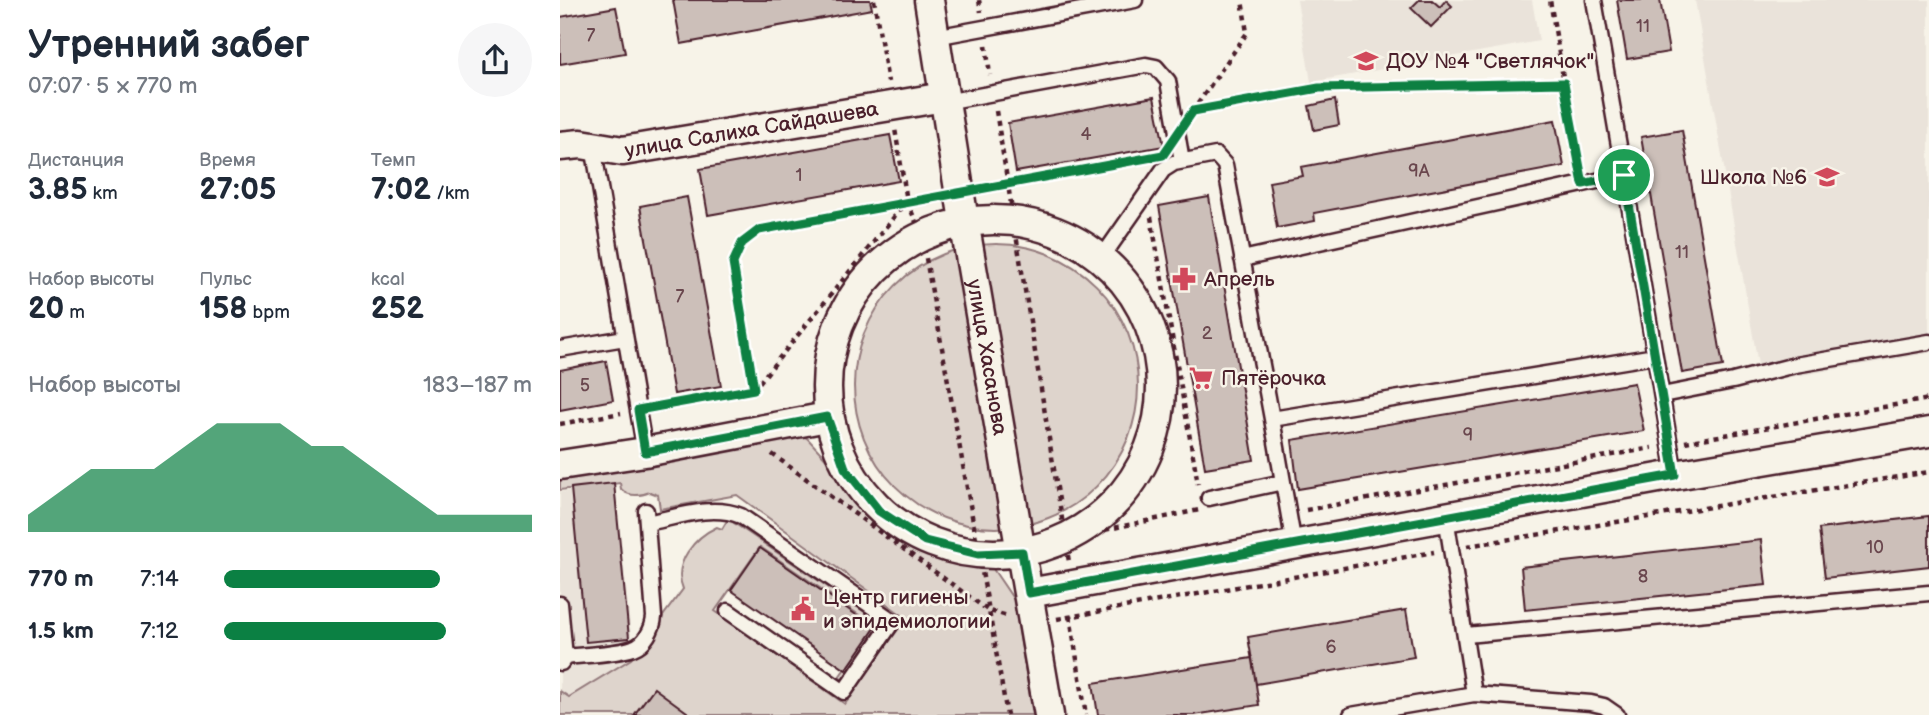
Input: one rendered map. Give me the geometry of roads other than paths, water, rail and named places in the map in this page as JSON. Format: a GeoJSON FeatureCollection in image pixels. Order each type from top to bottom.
{"type":"FeatureCollection","features":[{"type":"Feature","properties":{"kind":"street","name":"улица Хасанова"},"geometry":{"type":"LineString","coordinates":[[929,0],[1049,715]]}},
{"type":"Feature","properties":{"kind":"street","name":"улица Салиха Сайдашева"},"geometry":{"type":"LineString","coordinates":[[560,146],[593,146],[623,151],[891,106],[944,100]]}},
{"type":"Feature","properties":{"kind":"street"},"geometry":{"type":"LineString","coordinates":[[1012,218],[1044,225],[1080,240],[1123,277],[1152,327],[1162,383],[1154,439],[1127,490],[1085,528],[1066,538],[1022,552],[978,554],[925,541],[879,511],[845,468],[827,417],[825,363],[844,311],[873,272],[922,236],[964,221],[1012,218]]}},
{"type":"Feature","properties":{"kind":"street"},"geometry":{"type":"LineString","coordinates":[[560,465],[645,452],[827,417]]}},
{"type":"Feature","properties":{"kind":"street"},"geometry":{"type":"LineString","coordinates":[[1029,593],[1675,475],[1929,432]]}},
{"type":"Feature","properties":{"kind":"lane"},"geometry":{"type":"LineString","coordinates":[[935,37],[1135,0]]}},
{"type":"Feature","properties":{"kind":"lane"},"geometry":{"type":"LineString","coordinates":[[1594,0],[1675,475]]}},
{"type":"Feature","properties":{"kind":"lane"},"geometry":{"type":"LineString","coordinates":[[944,100],[993,94],[1146,65],[1156,67],[1168,81],[1182,161]]}},
{"type":"Feature","properties":{"kind":"lane"},"geometry":{"type":"LineString","coordinates":[[593,146],[645,452]]}},
{"type":"Feature","properties":{"kind":"lane"},"geometry":{"type":"LineString","coordinates":[[1101,259],[1146,191],[1168,165],[1210,154],[1221,158],[1225,164],[1294,545]]}},
{"type":"Feature","properties":{"kind":"lane"},"geometry":{"type":"LineString","coordinates":[[1242,259],[1624,175]]}},
{"type":"Feature","properties":{"kind":"lane"},"geometry":{"type":"LineString","coordinates":[[560,349],[625,338]]}},
{"type":"Feature","properties":{"kind":"lane"},"geometry":{"type":"LineString","coordinates":[[1662,395],[1795,365],[1929,342]]}},
{"type":"Feature","properties":{"kind":"lane"},"geometry":{"type":"LineString","coordinates":[[1272,419],[1655,356]]}},
{"type":"Feature","properties":{"kind":"lane"},"geometry":{"type":"LineString","coordinates":[[1204,501],[1283,482]]}},
{"type":"Feature","properties":{"kind":"lane"},"geometry":{"type":"LineString","coordinates":[[560,604],[562,661],[632,649],[650,632],[654,617],[647,517],[717,510],[730,511],[741,516],[892,621],[844,692],[729,611]]}},
{"type":"Feature","properties":{"kind":"lane"},"geometry":{"type":"LineString","coordinates":[[1446,517],[1474,694]]}},
{"type":"Feature","properties":{"kind":"lane"},"geometry":{"type":"LineString","coordinates":[[1466,635],[1929,593]]}},
{"type":"Feature","properties":{"kind":"lane"},"geometry":{"type":"LineString","coordinates":[[1351,715],[1474,694],[1591,703],[1604,706],[1617,715]]}},
{"type":"Feature","properties":{"kind":"place","name":"ДОУ №4 \"Светлячок\""},"geometry":{"type":"Point","coordinates":[1366,61]}},
{"type":"Feature","properties":{"kind":"place","name":"Школа №6"},"geometry":{"type":"Point","coordinates":[1827,177]}},
{"type":"Feature","properties":{"kind":"place","name":"Апрель"},"geometry":{"type":"Point","coordinates":[1184,279]}},
{"type":"Feature","properties":{"kind":"place","name":"Пятёрочка"},"geometry":{"type":"Point","coordinates":[1201,378]}},
{"type":"Feature","properties":{"kind":"place","name":"Центр гигиены и эпидемиологии"},"geometry":{"type":"Point","coordinates":[803,609]}}]}
